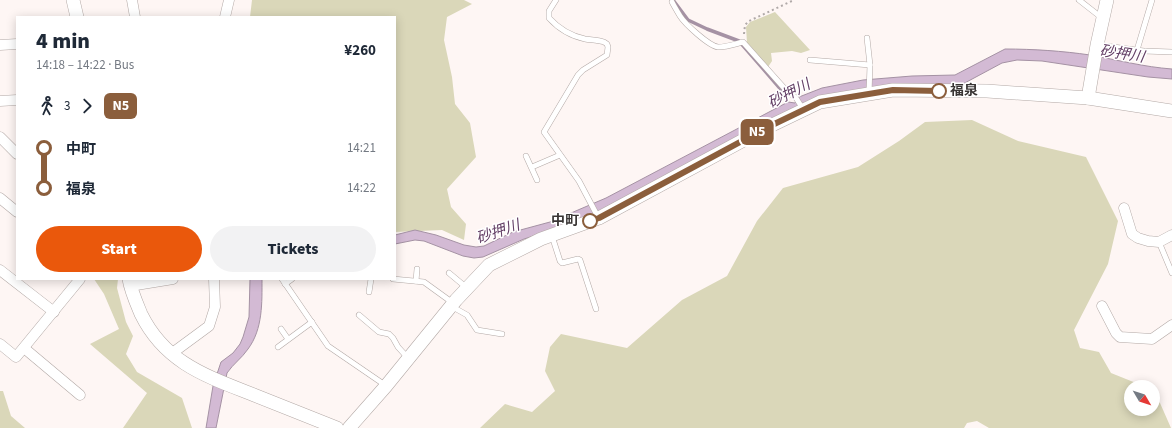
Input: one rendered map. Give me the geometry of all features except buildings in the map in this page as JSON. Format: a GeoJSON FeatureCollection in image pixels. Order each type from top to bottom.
{"type":"FeatureCollection","features":[{"type":"Feature","properties":{"kind":"street"},"geometry":{"type":"LineString","coordinates":[[73,0],[77,16]]}},
{"type":"Feature","properties":{"kind":"street"},"geometry":{"type":"LineString","coordinates":[[132,0],[135,16]]}},
{"type":"Feature","properties":{"kind":"street"},"geometry":{"type":"LineString","coordinates":[[225,16],[229,0]]}},
{"type":"Feature","properties":{"kind":"street"},"geometry":{"type":"LineString","coordinates":[[1088,98],[1092,70],[1107,0]]}},
{"type":"Feature","properties":{"kind":"street"},"geometry":{"type":"LineString","coordinates":[[0,45],[16,44]]}},
{"type":"Feature","properties":{"kind":"street"},"geometry":{"type":"LineString","coordinates":[[348,428],[386,386],[452,305],[489,266],[541,239],[599,218],[803,109],[820,102],[893,90],[987,91],[1088,98],[1172,111]]}},
{"type":"Feature","properties":{"kind":"street"},"geometry":{"type":"LineString","coordinates":[[0,101],[16,100]]}},
{"type":"Feature","properties":{"kind":"street"},"geometry":{"type":"LineString","coordinates":[[0,137],[16,153]]}},
{"type":"Feature","properties":{"kind":"street"},"geometry":{"type":"LineString","coordinates":[[0,198],[16,211]]}},
{"type":"Feature","properties":{"kind":"street"},"geometry":{"type":"LineString","coordinates":[[1124,208],[1132,234],[1138,238],[1159,242],[1172,235]]}},
{"type":"Feature","properties":{"kind":"street"},"geometry":{"type":"LineString","coordinates":[[0,270],[54,312]]}},
{"type":"Feature","properties":{"kind":"street"},"geometry":{"type":"LineString","coordinates":[[0,344],[16,357],[79,280]]}},
{"type":"Feature","properties":{"kind":"street"},"geometry":{"type":"LineString","coordinates":[[158,280],[129,282],[135,301],[146,323],[155,338],[171,354],[211,378],[337,428]]}},
{"type":"Feature","properties":{"kind":"street"},"geometry":{"type":"LineString","coordinates":[[171,354],[209,326],[215,308],[214,280]]}},
{"type":"Feature","properties":{"kind":"street"},"geometry":{"type":"LineString","coordinates":[[1102,306],[1116,333],[1120,337],[1152,339],[1172,325]]}},
{"type":"Feature","properties":{"kind":"street"},"geometry":{"type":"LineString","coordinates":[[24,348],[80,395]]}},
{"type":"Feature","properties":{"kind":"lane"},"geometry":{"type":"LineString","coordinates":[[556,0],[549,11],[549,18],[552,22],[573,35],[607,44],[609,51],[605,58],[591,65],[578,75],[544,132],[579,181],[599,218]]}},
{"type":"Feature","properties":{"kind":"lane"},"geometry":{"type":"LineString","coordinates":[[1079,0],[1103,18]]}},
{"type":"Feature","properties":{"kind":"lane"},"geometry":{"type":"LineString","coordinates":[[1137,50],[1152,0]]}},
{"type":"Feature","properties":{"kind":"lane"},"geometry":{"type":"LineString","coordinates":[[672,2],[680,16],[692,29],[702,38],[717,47],[729,46],[743,42],[780,85],[796,98],[803,109]]}},
{"type":"Feature","properties":{"kind":"lane"},"geometry":{"type":"LineString","coordinates":[[867,38],[870,66],[869,94]]}},
{"type":"Feature","properties":{"kind":"lane"},"geometry":{"type":"LineString","coordinates":[[1096,50],[1172,52]]}},
{"type":"Feature","properties":{"kind":"lane"},"geometry":{"type":"LineString","coordinates":[[810,60],[870,66]]}},
{"type":"Feature","properties":{"kind":"lane"},"geometry":{"type":"LineString","coordinates":[[532,167],[560,155]]}},
{"type":"Feature","properties":{"kind":"lane"},"geometry":{"type":"LineString","coordinates":[[526,156],[537,180]]}},
{"type":"Feature","properties":{"kind":"lane"},"geometry":{"type":"LineString","coordinates":[[551,235],[560,262],[580,260],[596,310]]}},
{"type":"Feature","properties":{"kind":"lane"},"geometry":{"type":"LineString","coordinates":[[1159,242],[1172,273]]}},
{"type":"Feature","properties":{"kind":"lane"},"geometry":{"type":"LineString","coordinates":[[416,281],[417,268]]}},
{"type":"Feature","properties":{"kind":"lane"},"geometry":{"type":"LineString","coordinates":[[450,273],[467,288]]}},
{"type":"Feature","properties":{"kind":"lane"},"geometry":{"type":"LineString","coordinates":[[396,279],[424,282],[467,315],[478,330],[502,334]]}},
{"type":"Feature","properties":{"kind":"lane"},"geometry":{"type":"LineString","coordinates":[[369,292],[370,280]]}},
{"type":"Feature","properties":{"kind":"lane"},"geometry":{"type":"LineString","coordinates":[[284,281],[328,346],[386,386]]}},
{"type":"Feature","properties":{"kind":"lane"},"geometry":{"type":"LineString","coordinates":[[359,315],[379,332],[389,334],[408,359]]}},
{"type":"Feature","properties":{"kind":"lane"},"geometry":{"type":"LineString","coordinates":[[278,347],[312,322]]}},
{"type":"Feature","properties":{"kind":"lane"},"geometry":{"type":"LineString","coordinates":[[280,329],[288,340]]}},
{"type":"Feature","properties":{"kind":"path"},"geometry":{"type":"LineString","coordinates":[[743,42],[745,25],[749,21],[794,0]]}},
{"type":"Feature","properties":{"kind":"shaded area"},"geometry":{"type":"Polygon","coordinates":[[[252,0],[464,0],[472,4],[447,17],[444,40],[452,77],[455,104],[470,123],[476,157],[447,189],[451,207],[466,224],[464,240],[442,230],[396,232],[396,16],[250,16],[252,0]]]}},
{"type":"Feature","properties":{"kind":"shaded area"},"geometry":{"type":"Polygon","coordinates":[[[775,12],[810,50],[801,53],[792,51],[771,53],[772,61],[768,67],[747,43],[746,27],[750,22],[775,12]]]}},
{"type":"Feature","properties":{"kind":"shaded area","name":"砂押川"},"geometry":{"type":"Polygon","coordinates":[[[1005,49],[1048,50],[1090,55],[1141,65],[1172,69],[1172,79],[1148,77],[1042,61],[1017,60],[1002,63],[961,85],[826,97],[601,211],[553,230],[524,239],[483,257],[474,258],[463,256],[424,241],[415,240],[396,244],[396,235],[415,230],[436,235],[464,245],[476,247],[484,246],[513,232],[550,222],[606,198],[788,102],[795,103],[799,97],[822,88],[863,80],[912,76],[955,75],[1005,49]]]}},
{"type":"Feature","properties":{"kind":"shaded area"},"geometry":{"type":"Polygon","coordinates":[[[972,120],[1018,141],[1086,157],[1118,221],[1108,264],[1074,330],[1080,348],[1099,352],[1111,373],[1128,380],[1124,380],[1124,416],[1160,416],[1160,403],[1171,428],[989,428],[977,421],[967,423],[964,428],[480,428],[505,404],[532,412],[555,391],[545,371],[550,347],[561,334],[627,348],[682,300],[727,276],[757,221],[783,188],[858,167],[899,141],[925,122],[972,120]]]}},
{"type":"Feature","properties":{"kind":"shaded area"},"geometry":{"type":"Polygon","coordinates":[[[95,280],[118,280],[117,288],[126,322],[133,336],[126,354],[137,372],[182,398],[192,428],[123,428],[147,393],[90,344],[119,329],[104,294],[95,280]]]}},
{"type":"Feature","properties":{"kind":"shaded area"},"geometry":{"type":"Polygon","coordinates":[[[250,280],[262,280],[261,315],[257,333],[246,352],[227,373],[216,428],[206,428],[213,386],[221,362],[233,353],[240,344],[249,317],[250,280]]]}},
{"type":"Feature","properties":{"kind":"shaded area"},"geometry":{"type":"Polygon","coordinates":[[[0,391],[3,391],[11,416],[25,428],[0,428],[0,391]]]}},
{"type":"Feature","properties":{"kind":"waterway"},"geometry":{"type":"LineString","coordinates":[[673,0],[688,20],[739,41],[784,93]]}},
{"type":"Feature","properties":{"kind":"bus line","name":"N5"},"geometry":{"type":"LineString","coordinates":[[590,221],[599,218],[766,128],[820,102],[893,90],[939,91]]}},
{"type":"Feature","properties":{"kind":"place","name":"福泉"},"geometry":{"type":"Point","coordinates":[939,91]}},
{"type":"Feature","properties":{"kind":"place","name":"中町"},"geometry":{"type":"Point","coordinates":[590,221]}}]}
